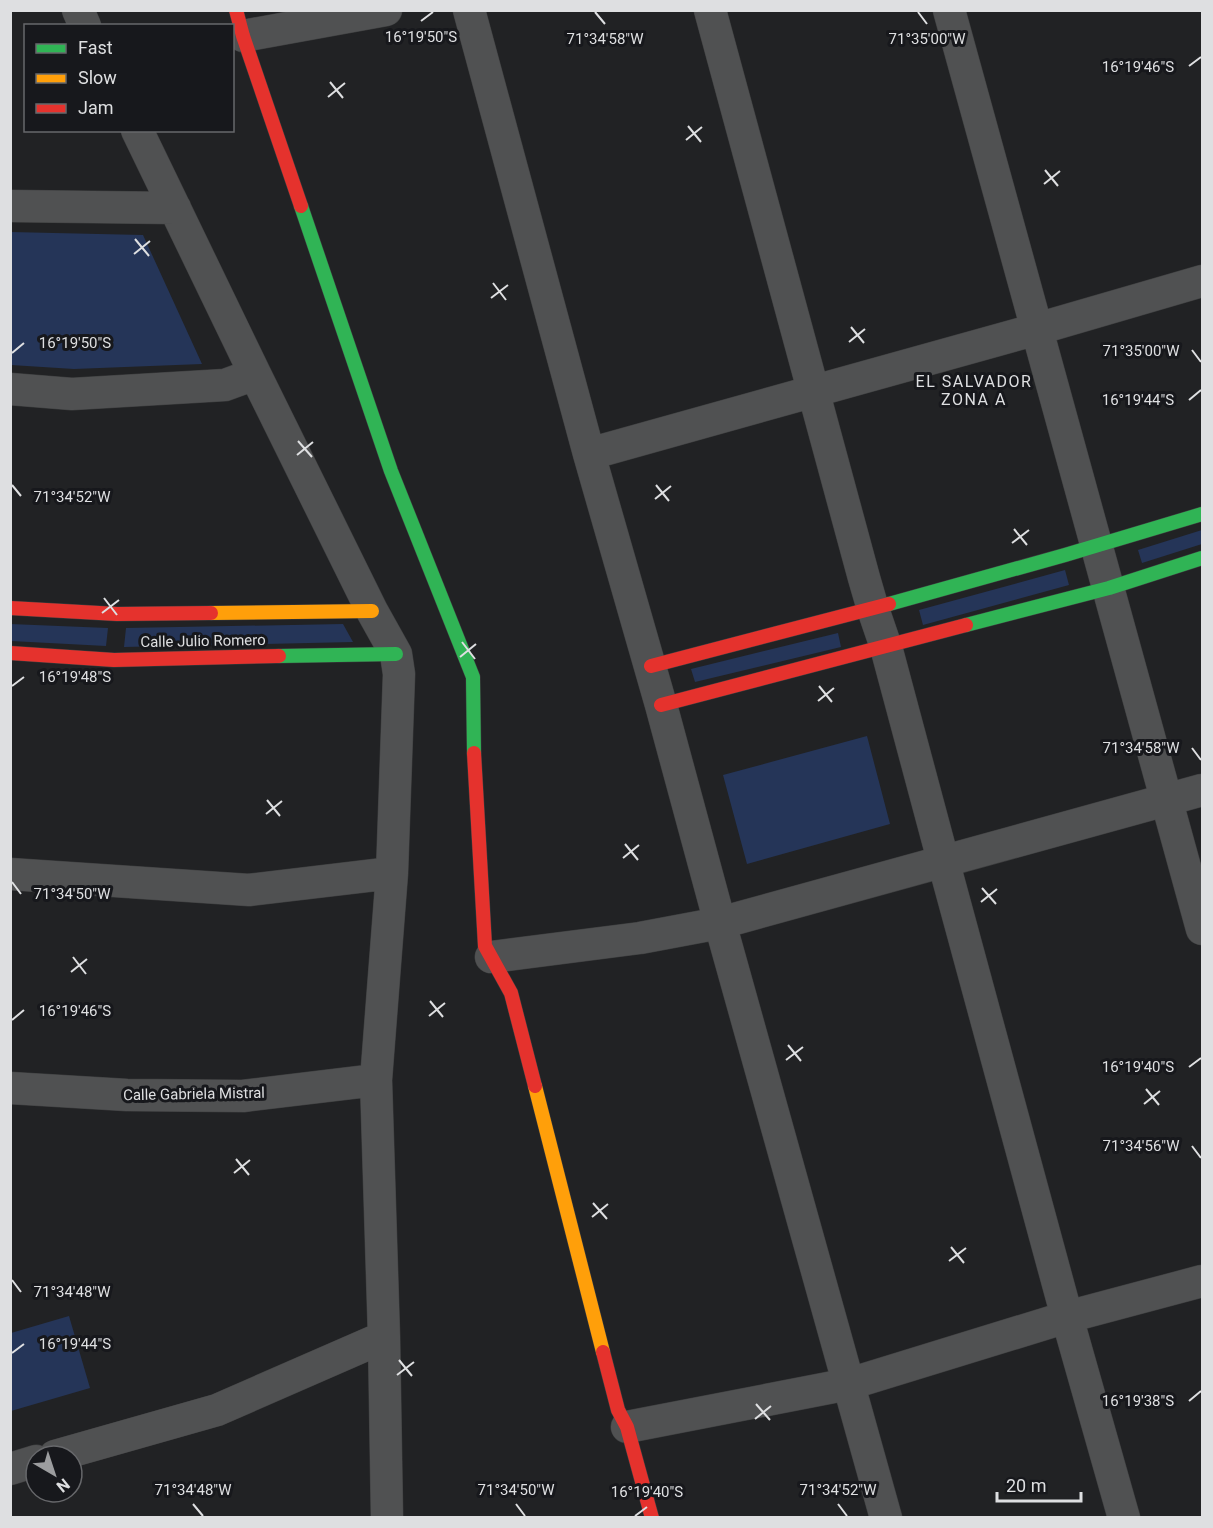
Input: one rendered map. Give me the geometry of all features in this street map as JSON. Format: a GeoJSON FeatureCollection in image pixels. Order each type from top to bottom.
{"type":"FeatureCollection","features":[{"type":"Feature","properties":{"kind":"street"},"geometry":{"type":"LineString","coordinates":[[78,10],[84,24]]}},
{"type":"Feature","properties":{"kind":"street"},"geometry":{"type":"LineString","coordinates":[[386,10],[239,23],[391,471],[473,677],[474,750],[485,946],[511,993],[618,1410],[627,1427],[652,1518]]}},
{"type":"Feature","properties":{"kind":"street"},"geometry":{"type":"LineString","coordinates":[[469,10],[589,454],[662,705],[886,1518]]}},
{"type":"Feature","properties":{"kind":"street"},"geometry":{"type":"LineString","coordinates":[[710,10],[1124,1518]]}},
{"type":"Feature","properties":{"kind":"street"},"geometry":{"type":"LineString","coordinates":[[949,10],[1203,929]]}},
{"type":"Feature","properties":{"kind":"street"},"geometry":{"type":"LineString","coordinates":[[137,132],[372,610],[396,654],[399,674],[392,873],[376,1080],[387,1518]]}},
{"type":"Feature","properties":{"kind":"street"},"geometry":{"type":"LineString","coordinates":[[10,206],[175,208]]}},
{"type":"Feature","properties":{"kind":"street"},"geometry":{"type":"LineString","coordinates":[[589,454],[1203,281]]}},
{"type":"Feature","properties":{"kind":"street"},"geometry":{"type":"LineString","coordinates":[[10,389],[72,394],[225,385],[255,374]]}},
{"type":"Feature","properties":{"kind":"street"},"geometry":{"type":"LineString","coordinates":[[651,666],[873,609],[1203,514]]}},
{"type":"Feature","properties":{"kind":"street"},"geometry":{"type":"LineString","coordinates":[[662,705],[1109,588],[1203,558]]}},
{"type":"Feature","properties":{"kind":"street","name":"Calle Julio Romero"},"geometry":{"type":"LineString","coordinates":[[10,608],[117,614],[372,610]]}},
{"type":"Feature","properties":{"kind":"street","name":"Calle Julio Romero"},"geometry":{"type":"LineString","coordinates":[[10,653],[114,660],[396,654]]}},
{"type":"Feature","properties":{"kind":"street"},"geometry":{"type":"LineString","coordinates":[[491,957],[640,938],[720,922],[1203,790]]}},
{"type":"Feature","properties":{"kind":"street"},"geometry":{"type":"LineString","coordinates":[[10,874],[249,890],[392,873]]}},
{"type":"Feature","properties":{"kind":"street","name":"Calle Gabriela Mistral"},"geometry":{"type":"LineString","coordinates":[[10,1088],[127,1095],[243,1096],[376,1080]]}},
{"type":"Feature","properties":{"kind":"street"},"geometry":{"type":"LineString","coordinates":[[627,1427],[849,1384],[1067,1317],[1203,1281]]}},
{"type":"Feature","properties":{"kind":"street"},"geometry":{"type":"LineString","coordinates":[[84,1448],[217,1410],[384,1337]]}},
{"type":"Feature","properties":{"kind":"shaded area"},"geometry":{"type":"Polygon","coordinates":[[[10,232],[143,235],[202,364],[74,369],[11,365],[10,232]]]}},
{"type":"Feature","properties":{"kind":"shaded area"},"geometry":{"type":"Polygon","coordinates":[[[1202,530],[1202,544],[1142,563],[1138,550],[1202,530]]]}},
{"type":"Feature","properties":{"kind":"shaded area"},"geometry":{"type":"Polygon","coordinates":[[[1065,570],[1069,585],[923,625],[919,610],[1065,570]]]}},
{"type":"Feature","properties":{"kind":"shaded area"},"geometry":{"type":"Polygon","coordinates":[[[10,624],[108,628],[106,646],[11,641],[10,624]]]}},
{"type":"Feature","properties":{"kind":"shaded area"},"geometry":{"type":"Polygon","coordinates":[[[343,624],[353,642],[124,647],[126,628],[343,624]]]}},
{"type":"Feature","properties":{"kind":"shaded area"},"geometry":{"type":"Polygon","coordinates":[[[838,633],[841,647],[695,682],[691,669],[838,633]]]}},
{"type":"Feature","properties":{"kind":"shaded area"},"geometry":{"type":"Polygon","coordinates":[[[867,736],[890,824],[747,864],[723,775],[867,736]]]}},
{"type":"Feature","properties":{"kind":"shaded area"},"geometry":{"type":"Polygon","coordinates":[[[69,1316],[90,1388],[11,1411],[11,1333],[69,1316]]]}},
{"type":"Feature","properties":{"kind":"traffic: fast"},"geometry":{"type":"LineString","coordinates":[[301,206],[391,471],[473,677],[474,753]]}},
{"type":"Feature","properties":{"kind":"traffic: fast"},"geometry":{"type":"LineString","coordinates":[[889,604],[1202,514]]}},
{"type":"Feature","properties":{"kind":"traffic: fast"},"geometry":{"type":"LineString","coordinates":[[966,625],[1109,588],[1202,558]]}},
{"type":"Feature","properties":{"kind":"traffic: fast"},"geometry":{"type":"LineString","coordinates":[[279,656],[396,654]]}},
{"type":"Feature","properties":{"kind":"traffic: slow"},"geometry":{"type":"LineString","coordinates":[[211,613],[372,611]]}},
{"type":"Feature","properties":{"kind":"traffic: slow"},"geometry":{"type":"LineString","coordinates":[[535,1086],[603,1352]]}},
{"type":"Feature","properties":{"kind":"traffic: jam"},"geometry":{"type":"LineString","coordinates":[[236,10],[301,206]]}},
{"type":"Feature","properties":{"kind":"traffic: jam"},"geometry":{"type":"LineString","coordinates":[[651,666],[889,604]]}},
{"type":"Feature","properties":{"kind":"traffic: jam"},"geometry":{"type":"LineString","coordinates":[[10,608],[117,614],[211,613]]}},
{"type":"Feature","properties":{"kind":"traffic: jam"},"geometry":{"type":"LineString","coordinates":[[661,705],[966,625]]}},
{"type":"Feature","properties":{"kind":"traffic: jam"},"geometry":{"type":"LineString","coordinates":[[10,653],[114,660],[279,656]]}},
{"type":"Feature","properties":{"kind":"traffic: jam"},"geometry":{"type":"LineString","coordinates":[[474,753],[485,946],[511,993],[535,1086]]}},
{"type":"Feature","properties":{"kind":"traffic: jam"},"geometry":{"type":"LineString","coordinates":[[603,1352],[618,1410],[627,1427],[652,1518]]}},
{"type":"Feature","properties":{"kind":"district","name":"EL SALVADOR ZONA A"},"geometry":{"type":"Point","coordinates":[974,390]}}]}
